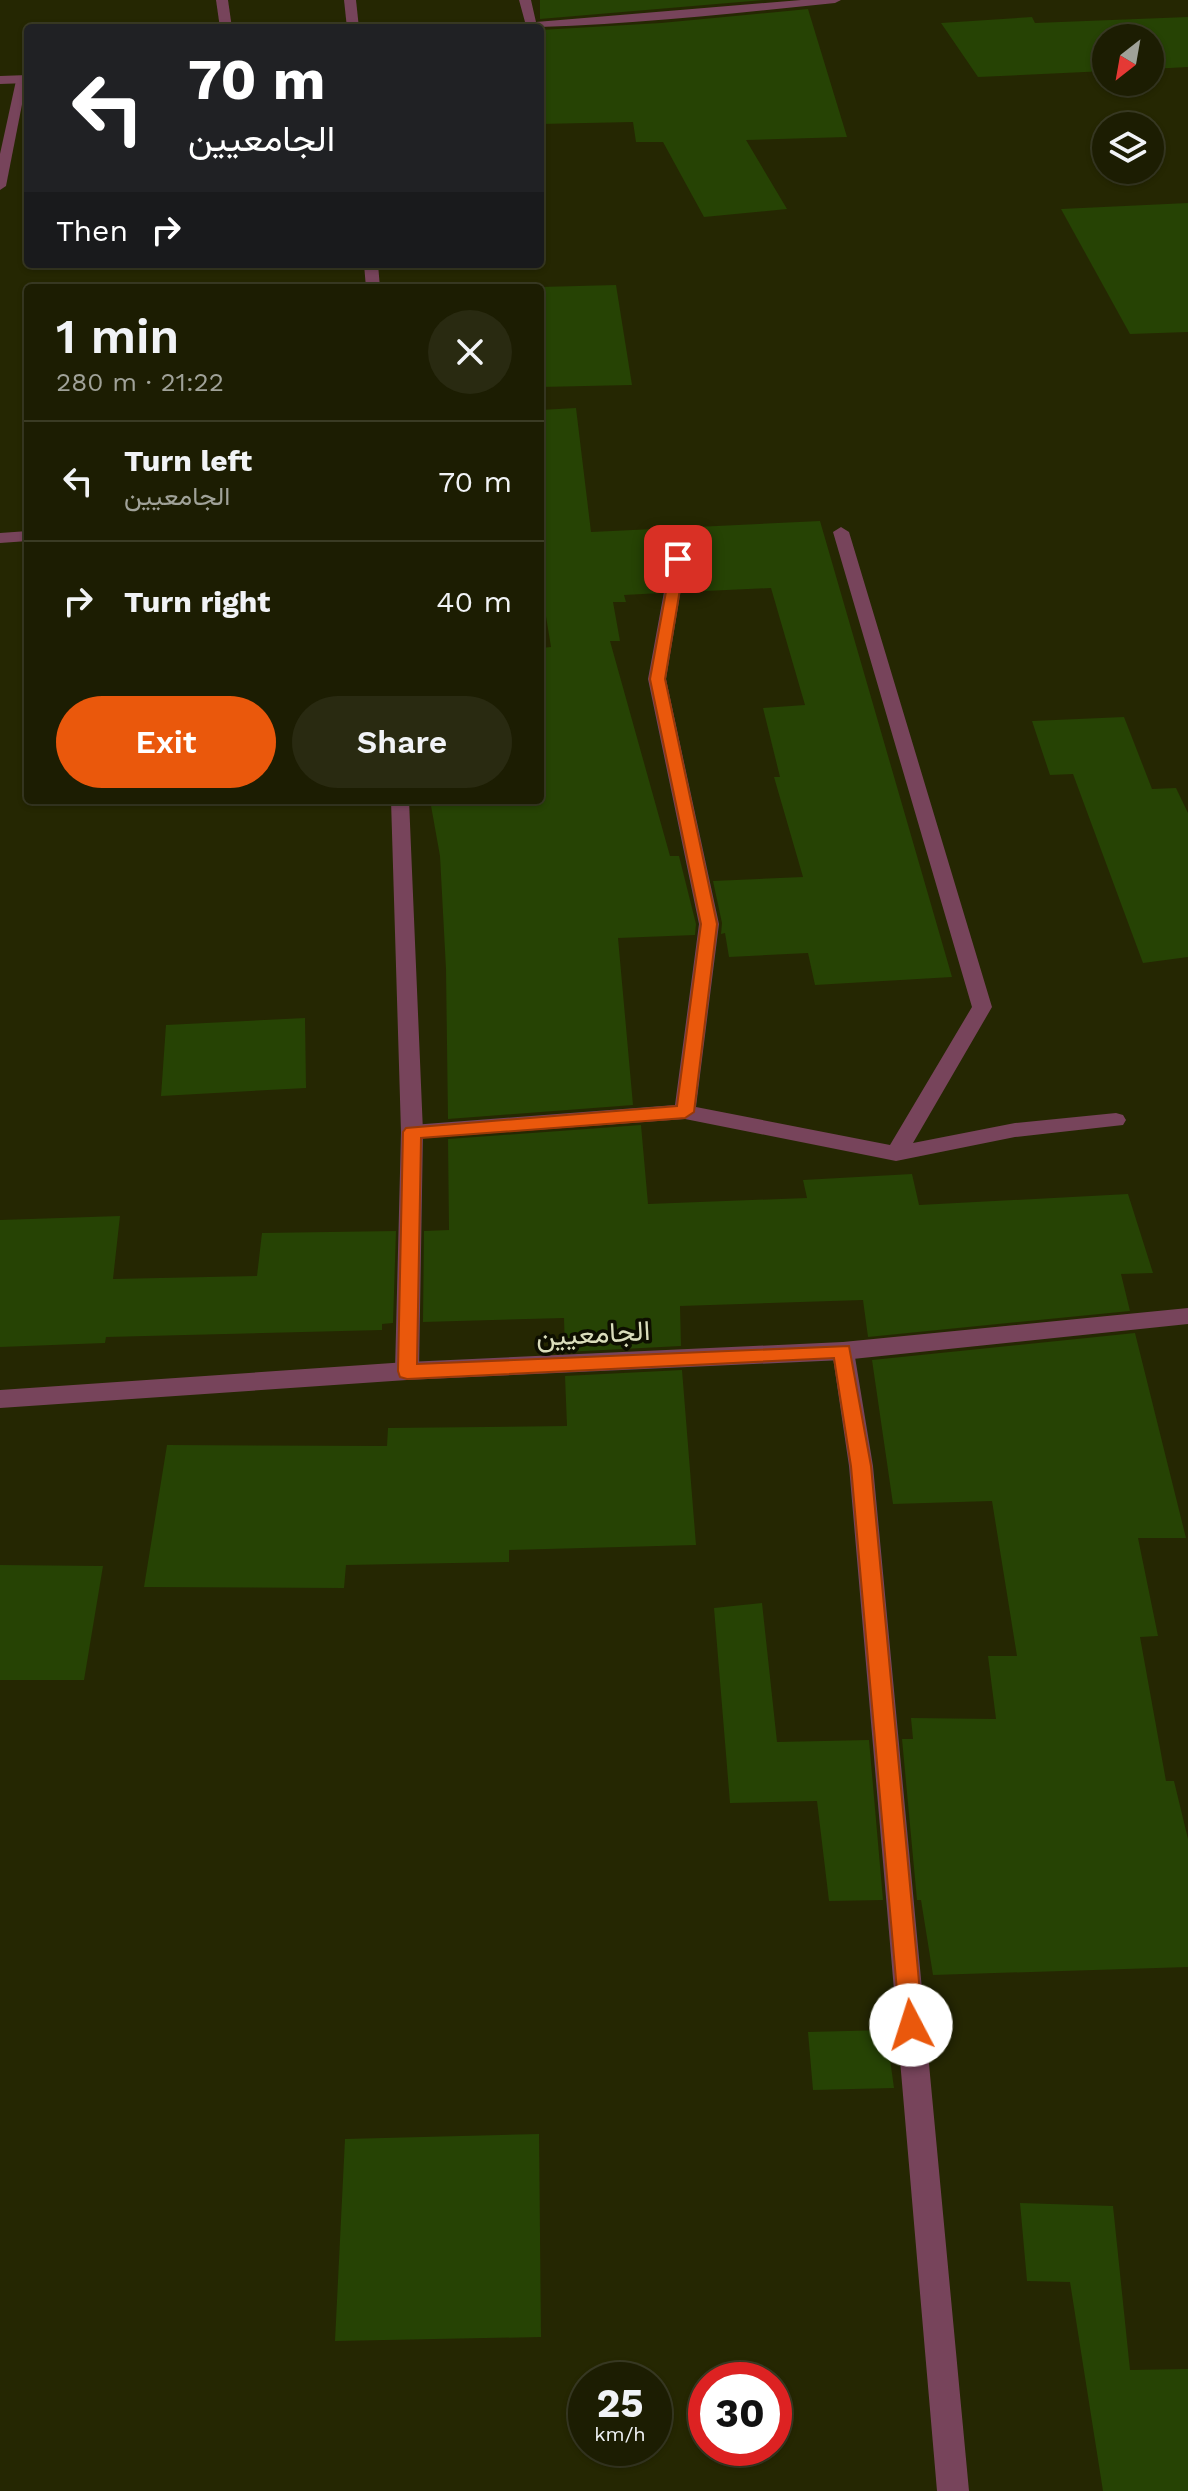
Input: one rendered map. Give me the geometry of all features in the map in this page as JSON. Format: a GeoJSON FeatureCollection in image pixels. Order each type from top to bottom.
{"type":"FeatureCollection","features":[{"type":"Feature","properties":{"kind":"street"},"geometry":{"type":"LineString","coordinates":[[222,0],[225,24]]}},
{"type":"Feature","properties":{"kind":"street"},"geometry":{"type":"LineString","coordinates":[[350,0],[353,24]]}},
{"type":"Feature","properties":{"kind":"street"},"geometry":{"type":"LineString","coordinates":[[525,0],[531,24],[688,15],[835,0]]}},
{"type":"Feature","properties":{"kind":"street"},"geometry":{"type":"LineString","coordinates":[[684,0],[688,15]]}},
{"type":"Feature","properties":{"kind":"street"},"geometry":{"type":"LineString","coordinates":[[0,80],[24,79],[0,186]]}},
{"type":"Feature","properties":{"kind":"street"},"geometry":{"type":"LineString","coordinates":[[841,532],[982,1007],[896,1154]]}},
{"type":"Feature","properties":{"kind":"street"},"geometry":{"type":"LineString","coordinates":[[0,538],[24,536]]}},
{"type":"Feature","properties":{"kind":"street"},"geometry":{"type":"LineString","coordinates":[[678,559],[657,679],[709,924],[685,1112]]}},
{"type":"Feature","properties":{"kind":"street"},"geometry":{"type":"LineString","coordinates":[[400,804],[412,1132],[407,1371]]}},
{"type":"Feature","properties":{"kind":"street"},"geometry":{"type":"LineString","coordinates":[[412,1132],[685,1112],[896,1154],[1015,1130],[1116,1120]]}},
{"type":"Feature","properties":{"kind":"street","name":"الجامعيين"},"geometry":{"type":"LineString","coordinates":[[0,1399],[407,1371],[843,1351],[1188,1316]]}},
{"type":"Feature","properties":{"kind":"street"},"geometry":{"type":"LineString","coordinates":[[843,1351],[861,1466],[953,2491]]}},
{"type":"Feature","properties":{"kind":"building"},"geometry":{"type":"Polygon","coordinates":[[[540,0],[765,0],[540,19],[540,0]]]}},
{"type":"Feature","properties":{"kind":"building"},"geometry":{"type":"Polygon","coordinates":[[[808,9],[847,137],[746,140],[787,209],[704,217],[663,142],[636,142],[633,122],[544,124],[544,30],[661,23],[808,9]]]}},
{"type":"Feature","properties":{"kind":"building"},"geometry":{"type":"Polygon","coordinates":[[[1032,17],[1035,23],[1188,17],[1188,67],[1164,68],[1164,24],[1092,24],[1092,72],[978,77],[941,23],[1032,17]]]}},
{"type":"Feature","properties":{"kind":"building"},"geometry":{"type":"Polygon","coordinates":[[[1188,203],[1188,332],[1130,334],[1061,209],[1188,203]]]}},
{"type":"Feature","properties":{"kind":"building"},"geometry":{"type":"Polygon","coordinates":[[[616,285],[632,385],[544,387],[544,287],[616,285]]]}},
{"type":"Feature","properties":{"kind":"building"},"geometry":{"type":"Polygon","coordinates":[[[576,408],[591,532],[820,521],[952,977],[815,985],[808,953],[729,957],[725,933],[721,934],[722,923],[713,881],[803,877],[774,777],[780,777],[763,708],[805,705],[771,588],[684,592],[689,560],[676,551],[667,558],[661,593],[624,595],[626,602],[613,602],[620,641],[610,641],[670,856],[679,856],[696,924],[695,935],[618,938],[633,1105],[448,1119],[446,969],[440,856],[431,804],[544,804],[544,648],[551,647],[544,604],[544,410],[576,408]]]}},
{"type":"Feature","properties":{"kind":"building"},"geometry":{"type":"Polygon","coordinates":[[[1124,717],[1152,789],[1176,788],[1188,813],[1188,957],[1143,963],[1073,774],[1050,775],[1032,721],[1124,717]]]}},
{"type":"Feature","properties":{"kind":"building"},"geometry":{"type":"Polygon","coordinates":[[[305,1018],[306,1088],[161,1096],[166,1025],[305,1018]]]}},
{"type":"Feature","properties":{"kind":"building"},"geometry":{"type":"Polygon","coordinates":[[[641,1125],[648,1204],[807,1198],[803,1180],[912,1174],[919,1205],[1128,1194],[1153,1273],[1121,1274],[1130,1311],[868,1337],[863,1300],[680,1306],[681,1346],[565,1352],[564,1318],[423,1322],[424,1231],[449,1230],[448,1139],[641,1125]]]}},
{"type":"Feature","properties":{"kind":"building"},"geometry":{"type":"Polygon","coordinates":[[[120,1216],[113,1279],[257,1276],[262,1233],[396,1231],[393,1323],[382,1324],[382,1330],[106,1337],[105,1343],[0,1347],[0,1220],[120,1216]]]}},
{"type":"Feature","properties":{"kind":"building"},"geometry":{"type":"Polygon","coordinates":[[[1135,1333],[1186,1538],[1138,1538],[1158,1636],[1140,1637],[1166,1781],[1174,1781],[1188,1839],[1188,1967],[933,1975],[921,1900],[917,1900],[902,1739],[913,1739],[911,1718],[996,1719],[988,1656],[1017,1656],[992,1501],[893,1504],[872,1360],[1135,1333]]]}},
{"type":"Feature","properties":{"kind":"building"},"geometry":{"type":"Polygon","coordinates":[[[682,1370],[696,1545],[509,1550],[509,1562],[346,1565],[344,1588],[144,1587],[167,1445],[387,1446],[388,1428],[567,1426],[565,1376],[682,1370]]]}},
{"type":"Feature","properties":{"kind":"building"},"geometry":{"type":"Polygon","coordinates":[[[0,1565],[103,1566],[84,1680],[0,1680],[0,1565]]]}},
{"type":"Feature","properties":{"kind":"building"},"geometry":{"type":"Polygon","coordinates":[[[762,1603],[777,1742],[869,1740],[883,1900],[829,1901],[817,1801],[730,1803],[714,1608],[762,1603]]]}},
{"type":"Feature","properties":{"kind":"building"},"geometry":{"type":"Polygon","coordinates":[[[886,2030],[894,2088],[813,2090],[808,2032],[886,2030]]]}},
{"type":"Feature","properties":{"kind":"building"},"geometry":{"type":"Polygon","coordinates":[[[539,2134],[541,2337],[335,2341],[345,2139],[539,2134]]]}},
{"type":"Feature","properties":{"kind":"building"},"geometry":{"type":"Polygon","coordinates":[[[1020,2203],[1113,2206],[1130,2370],[1188,2369],[1188,2491],[1103,2491],[1070,2282],[1027,2281],[1020,2203]]]}},
{"type":"Feature","properties":{"kind":"route"},"geometry":{"type":"LineString","coordinates":[[678,559],[657,679],[709,924],[685,1112],[412,1132],[407,1371],[843,1351],[861,1466],[911,2025]]}}]}
